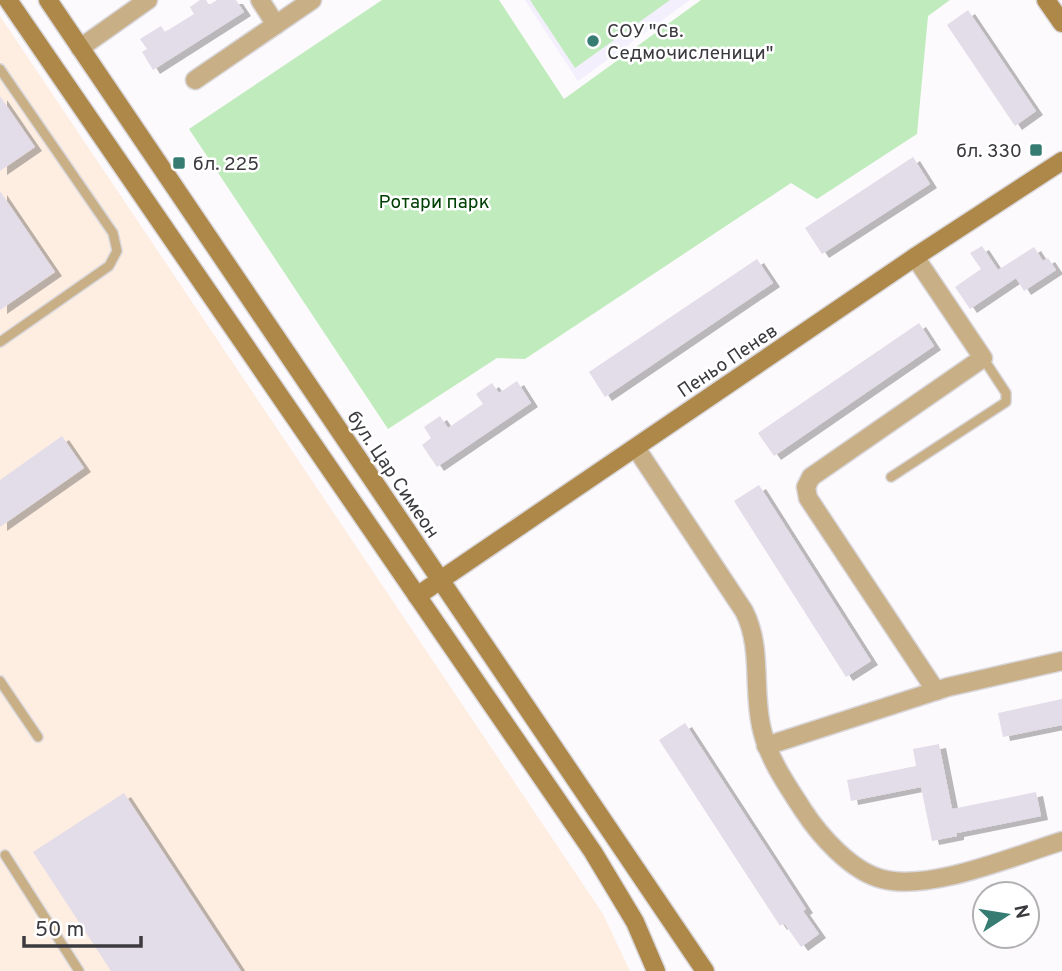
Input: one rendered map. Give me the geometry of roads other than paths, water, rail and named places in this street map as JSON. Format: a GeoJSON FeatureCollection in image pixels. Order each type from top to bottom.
{"type":"FeatureCollection","features":[{"type":"Feature","properties":{"kind":"main road"},"geometry":{"type":"LineString","coordinates":[[8,0],[593,852],[635,922],[656,971]]}},
{"type":"Feature","properties":{"kind":"main road","name":"бул. Цар Симеон"},"geometry":{"type":"LineString","coordinates":[[48,0],[705,971]]}},
{"type":"Feature","properties":{"kind":"main road"},"geometry":{"type":"LineString","coordinates":[[1046,0],[1062,23]]}},
{"type":"Feature","properties":{"kind":"main road","name":"Пеньо Пенев"},"geometry":{"type":"LineString","coordinates":[[417,596],[915,257],[1062,161]]}},
{"type":"Feature","properties":{"kind":"street"},"geometry":{"type":"LineString","coordinates":[[80,48],[148,0]]}},
{"type":"Feature","properties":{"kind":"street"},"geometry":{"type":"LineString","coordinates":[[260,0],[276,25]]}},
{"type":"Feature","properties":{"kind":"street"},"geometry":{"type":"LineString","coordinates":[[195,80],[312,0]]}},
{"type":"Feature","properties":{"kind":"street"},"geometry":{"type":"LineString","coordinates":[[915,257],[983,358],[811,477],[806,486],[808,498],[936,691]]}},
{"type":"Feature","properties":{"kind":"street"},"geometry":{"type":"LineString","coordinates":[[636,448],[752,627],[761,727],[766,746],[778,771],[812,824],[848,860],[881,879],[903,882],[947,877],[1062,841]]}},
{"type":"Feature","properties":{"kind":"street"},"geometry":{"type":"LineString","coordinates":[[766,746],[936,691],[1062,661]]}},
{"type":"Feature","properties":{"kind":"lane"},"geometry":{"type":"LineString","coordinates":[[0,69],[113,233],[117,251],[109,266],[0,342]]}},
{"type":"Feature","properties":{"kind":"lane"},"geometry":{"type":"LineString","coordinates":[[891,477],[1006,401],[1006,393],[983,358]]}},
{"type":"Feature","properties":{"kind":"lane"},"geometry":{"type":"LineString","coordinates":[[0,681],[38,737]]}},
{"type":"Feature","properties":{"kind":"lane"},"geometry":{"type":"LineString","coordinates":[[5,855],[79,971]]}},
{"type":"Feature","properties":{"kind":"place","name":"СОУ \"Св. Седмочисленици\""},"geometry":{"type":"Point","coordinates":[593,41]}},
{"type":"Feature","properties":{"kind":"place","name":"бл. 330"},"geometry":{"type":"Point","coordinates":[1036,150]}},
{"type":"Feature","properties":{"kind":"place","name":"бл. 225"},"geometry":{"type":"Point","coordinates":[179,163]}},
{"type":"Feature","properties":{"kind":"park label","name":"Ротари парк"},"geometry":{"type":"Point","coordinates":[434,201]}}]}
